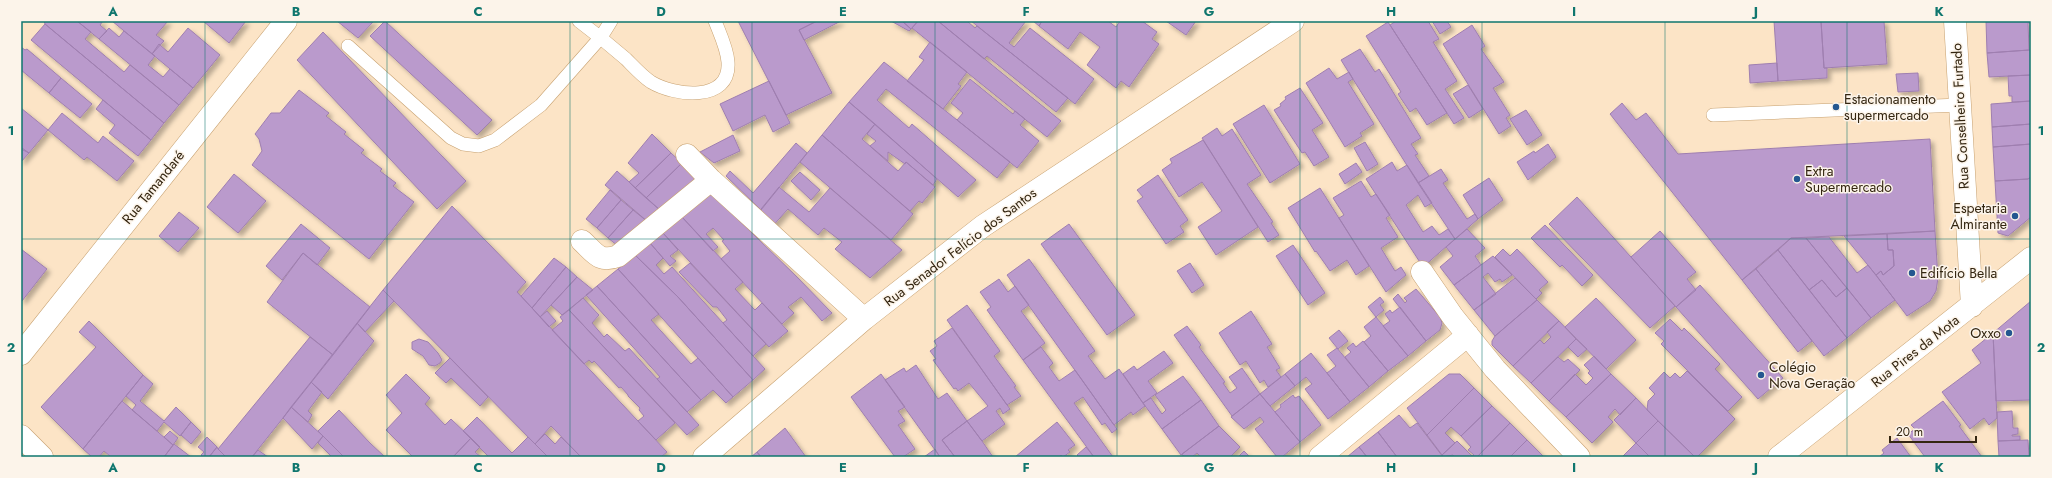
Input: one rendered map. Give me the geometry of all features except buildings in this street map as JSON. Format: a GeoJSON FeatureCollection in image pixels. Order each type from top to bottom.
{"type":"FeatureCollection","features":[{"type":"Feature","properties":{"kind":"street","name":"Rua Tamandaré"},"geometry":{"type":"LineString","coordinates":[[21,354],[286,21]]}},
{"type":"Feature","properties":{"kind":"street","name":"Rua Senador Felício dos Santos"},"geometry":{"type":"LineString","coordinates":[[704,457],[864,319],[983,226],[1293,21]]}},
{"type":"Feature","properties":{"kind":"street","name":"Rua Conselheiro Furtado"},"geometry":{"type":"LineString","coordinates":[[1955,21],[1972,306]]}},
{"type":"Feature","properties":{"kind":"street"},"geometry":{"type":"LineString","coordinates":[[687,155],[711,180],[786,246],[864,319]]}},
{"type":"Feature","properties":{"kind":"street"},"geometry":{"type":"LineString","coordinates":[[582,241],[601,258],[608,260],[618,256],[711,180]]}},
{"type":"Feature","properties":{"kind":"street","name":"Rua Pires da Mota"},"geometry":{"type":"LineString","coordinates":[[1779,457],[2031,258]]}},
{"type":"Feature","properties":{"kind":"street"},"geometry":{"type":"LineString","coordinates":[[1422,272],[1495,370],[1580,457]]}},
{"type":"Feature","properties":{"kind":"street"},"geometry":{"type":"LineString","coordinates":[[1320,457],[1468,335]]}},
{"type":"Feature","properties":{"kind":"street"},"geometry":{"type":"LineString","coordinates":[[21,436],[42,457]]}},
{"type":"Feature","properties":{"kind":"lane"},"geometry":{"type":"LineString","coordinates":[[579,21],[601,37],[651,82],[676,92],[704,93],[717,88],[725,76],[728,63],[715,21]]}},
{"type":"Feature","properties":{"kind":"lane"},"geometry":{"type":"LineString","coordinates":[[348,46],[451,138],[463,144],[479,146],[495,140],[541,105],[601,37],[611,21]]}},
{"type":"Feature","properties":{"kind":"lane"},"geometry":{"type":"LineString","coordinates":[[1713,115],[1960,105]]}},
{"type":"Feature","properties":{"kind":"place","name":"Estacionamento supermercado"},"geometry":{"type":"Point","coordinates":[1836,107]}},
{"type":"Feature","properties":{"kind":"place","name":"Extra Supermercado"},"geometry":{"type":"Point","coordinates":[1797,179]}},
{"type":"Feature","properties":{"kind":"place","name":"Espetaria Almirante"},"geometry":{"type":"Point","coordinates":[2015,216]}},
{"type":"Feature","properties":{"kind":"place","name":"Edifício Bella"},"geometry":{"type":"Point","coordinates":[1912,273]}},
{"type":"Feature","properties":{"kind":"place","name":"Oxxo"},"geometry":{"type":"Point","coordinates":[2009,333]}},
{"type":"Feature","properties":{"kind":"place","name":"Colégio Nova Geração"},"geometry":{"type":"Point","coordinates":[1761,375]}}]}
